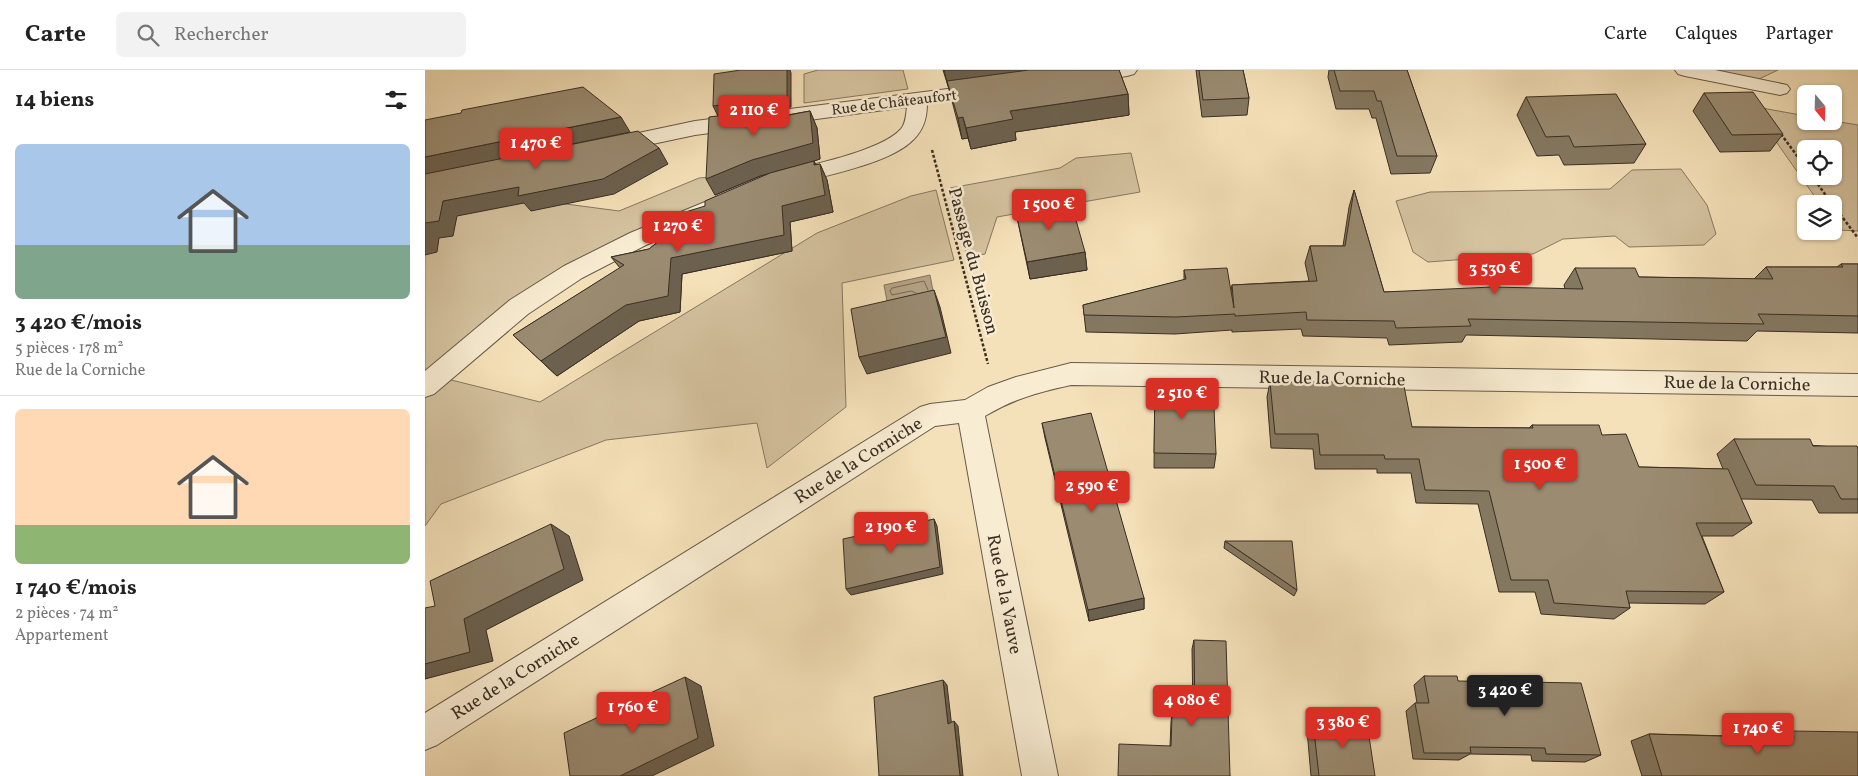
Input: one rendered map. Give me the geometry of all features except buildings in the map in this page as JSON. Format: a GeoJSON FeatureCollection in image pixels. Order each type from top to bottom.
{"type":"FeatureCollection","features":[{"type":"Feature","properties":{"kind":"street"},"geometry":{"type":"LineString","coordinates":[[1059,80],[1127,70]]}},
{"type":"Feature","properties":{"kind":"street"},"geometry":{"type":"LineString","coordinates":[[1685,70],[1780,89]]}},
{"type":"Feature","properties":{"kind":"street","name":"Rue de Châteaufort"},"geometry":{"type":"LineString","coordinates":[[589,150],[695,128],[917,109],[1003,88]]}},
{"type":"Feature","properties":{"kind":"street"},"geometry":{"type":"LineString","coordinates":[[769,183],[880,151],[905,136],[917,109]]}},
{"type":"Feature","properties":{"kind":"street"},"geometry":{"type":"LineString","coordinates":[[425,386],[519,307],[573,272],[638,239],[734,198]]}},
{"type":"Feature","properties":{"kind":"street","name":"Rue de la Corniche"},"geometry":{"type":"LineString","coordinates":[[425,733],[930,415],[970,411],[997,394],[1025,385],[1071,374],[1858,385]]}},
{"type":"Feature","properties":{"kind":"street","name":"Rue de la Vauve"},"geometry":{"type":"LineString","coordinates":[[970,411],[1040,776]]}},
{"type":"Feature","properties":{"kind":"path","name":"Passage du Buisson"},"geometry":{"type":"LineString","coordinates":[[917,109],[925,128],[989,362],[970,411]]}},
{"type":"Feature","properties":{"kind":"path"},"geometry":{"type":"LineString","coordinates":[[1778,130],[1797,156]]}},
{"type":"Feature","properties":{"kind":"path"},"geometry":{"type":"LineString","coordinates":[[1842,217],[1858,238]]}},
{"type":"Feature","properties":{"kind":"shaded area"},"geometry":{"type":"Polygon","coordinates":[[[818,70],[903,70],[908,89],[804,103],[804,74],[818,70]]]}},
{"type":"Feature","properties":{"kind":"shaded area"},"geometry":{"type":"Polygon","coordinates":[[[1701,70],[1778,70],[1757,80],[1701,70]]]}},
{"type":"Feature","properties":{"kind":"shaded area"},"geometry":{"type":"Polygon","coordinates":[[[1751,106],[1797,114],[1797,130],[1843,130],[1843,122],[1858,125],[1858,231],[1842,230],[1842,195],[1814,195],[1807,185],[1842,185],[1842,140],[1797,140],[1797,171],[1751,106]]]}},
{"type":"Feature","properties":{"kind":"shaded area"},"geometry":{"type":"Polygon","coordinates":[[[1131,153],[1140,192],[997,217],[985,254],[967,257],[950,188],[1060,168],[1076,158],[1131,153]]]}},
{"type":"Feature","properties":{"kind":"shaded area"},"geometry":{"type":"Polygon","coordinates":[[[1681,169],[1707,205],[1716,234],[1704,245],[1629,247],[1615,236],[1563,239],[1533,254],[1428,262],[1413,252],[1396,201],[1430,192],[1610,189],[1632,170],[1681,169]]]}},
{"type":"Feature","properties":{"kind":"shaded area"},"geometry":{"type":"Polygon","coordinates":[[[787,170],[635,235],[431,375],[540,402],[817,233],[911,196],[936,190],[954,260],[842,283],[846,407],[767,468],[757,423],[606,440],[441,504],[425,526],[425,208],[483,193],[619,211],[699,178],[787,170]]]}},
{"type":"Feature","properties":{"kind":"water"},"geometry":{"type":"Polygon","coordinates":[[[930,275],[934,296],[887,301],[884,285],[930,275]]]}}]}
